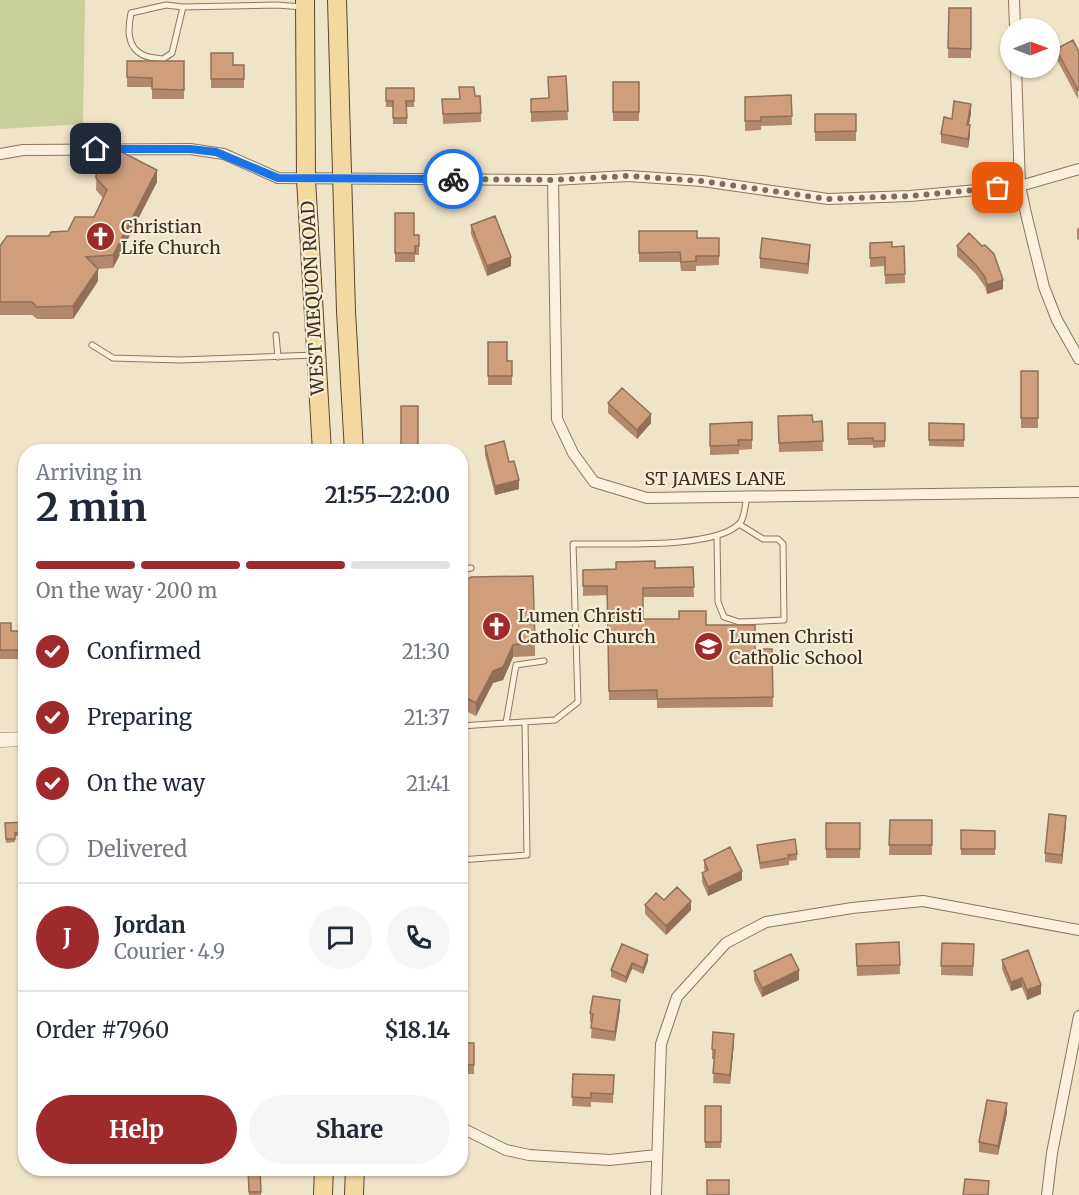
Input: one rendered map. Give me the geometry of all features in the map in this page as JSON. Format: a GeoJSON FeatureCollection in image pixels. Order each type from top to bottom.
{"type":"FeatureCollection","features":[{"type":"Feature","properties":{"kind":"main road","name":"WEST MEQUON ROAD"},"geometry":{"type":"LineString","coordinates":[[337,0],[346,311],[354,444]]}},
{"type":"Feature","properties":{"kind":"main road","name":"WEST MEQUON ROAD"},"geometry":{"type":"LineString","coordinates":[[305,3],[306,179],[322,444]]}},
{"type":"Feature","properties":{"kind":"main road"},"geometry":{"type":"LineString","coordinates":[[323,1195],[324,1176]]}},
{"type":"Feature","properties":{"kind":"main road"},"geometry":{"type":"LineString","coordinates":[[354,1195],[355,1176]]}},
{"type":"Feature","properties":{"kind":"street"},"geometry":{"type":"LineString","coordinates":[[1014,0],[1015,18]]}},
{"type":"Feature","properties":{"kind":"street"},"geometry":{"type":"LineString","coordinates":[[1016,78],[1020,186],[1034,250],[1044,287],[1057,320],[1079,359]]}},
{"type":"Feature","properties":{"kind":"street"},"geometry":{"type":"LineString","coordinates":[[0,154],[23,150],[190,149],[224,154],[278,178],[553,180],[628,176],[702,181],[828,199],[910,196],[1020,186],[1079,169]]}},
{"type":"Feature","properties":{"kind":"street","name":"ST JAMES LANE"},"geometry":{"type":"LineString","coordinates":[[553,180],[557,419],[573,453],[594,482],[647,498],[1079,492]]}},
{"type":"Feature","properties":{"kind":"street"},"geometry":{"type":"LineString","coordinates":[[0,740],[18,739]]}},
{"type":"Feature","properties":{"kind":"street"},"geometry":{"type":"LineString","coordinates":[[656,1195],[661,1044],[677,997],[726,943],[766,922],[852,908],[922,901],[1079,930]]}},
{"type":"Feature","properties":{"kind":"street"},"geometry":{"type":"LineString","coordinates":[[1047,1195],[1052,1153],[1079,1016]]}},
{"type":"Feature","properties":{"kind":"street"},"geometry":{"type":"LineString","coordinates":[[468,1130],[506,1150],[529,1155],[610,1160],[657,1155]]}},
{"type":"Feature","properties":{"kind":"lane"},"geometry":{"type":"LineString","coordinates":[[183,7],[172,53],[163,59],[143,55],[130,42],[128,27],[131,13],[166,5],[183,7],[305,3]]}},
{"type":"Feature","properties":{"kind":"lane"},"geometry":{"type":"LineString","coordinates":[[276,335],[278,357]]}},
{"type":"Feature","properties":{"kind":"lane"},"geometry":{"type":"LineString","coordinates":[[92,345],[113,358],[180,360],[316,355]]}},
{"type":"Feature","properties":{"kind":"lane"},"geometry":{"type":"LineString","coordinates":[[468,725],[555,720],[578,702],[573,544],[685,542],[717,537],[739,524],[747,496]]}},
{"type":"Feature","properties":{"kind":"lane"},"geometry":{"type":"LineString","coordinates":[[717,537],[718,602],[724,617],[740,622],[784,620],[783,544],[778,539],[763,539],[739,524]]}},
{"type":"Feature","properties":{"kind":"lane"},"geometry":{"type":"LineString","coordinates":[[506,723],[516,665],[544,661]]}},
{"type":"Feature","properties":{"kind":"lane"},"geometry":{"type":"LineString","coordinates":[[468,859],[527,855],[525,722]]}},
{"type":"Feature","properties":{"kind":"green space"},"geometry":{"type":"Polygon","coordinates":[[[0,0],[85,0],[83,124],[0,129],[0,0]]]}},
{"type":"Feature","properties":{"kind":"building"},"geometry":{"type":"Polygon","coordinates":[[[949,8],[971,8],[971,49],[948,48],[949,8]]]}},
{"type":"Feature","properties":{"kind":"building"},"geometry":{"type":"Polygon","coordinates":[[[1073,40],[1079,52],[1078,90],[1060,56],[1060,47],[1073,40]]]}},
{"type":"Feature","properties":{"kind":"building"},"geometry":{"type":"Polygon","coordinates":[[[211,53],[233,53],[233,65],[244,65],[244,79],[211,79],[211,53]]]}},
{"type":"Feature","properties":{"kind":"building"},"geometry":{"type":"Polygon","coordinates":[[[127,61],[184,61],[184,90],[152,89],[152,78],[127,77],[127,61]]]}},
{"type":"Feature","properties":{"kind":"building"},"geometry":{"type":"Polygon","coordinates":[[[566,76],[568,111],[531,112],[531,99],[549,98],[548,77],[566,76]]]}},
{"type":"Feature","properties":{"kind":"building"},"geometry":{"type":"Polygon","coordinates":[[[613,82],[639,82],[639,112],[613,112],[613,82]]]}},
{"type":"Feature","properties":{"kind":"building"},"geometry":{"type":"Polygon","coordinates":[[[459,87],[474,87],[475,96],[480,96],[481,113],[443,114],[442,99],[460,99],[459,87]]]}},
{"type":"Feature","properties":{"kind":"building"},"geometry":{"type":"Polygon","coordinates":[[[386,88],[414,88],[414,101],[406,101],[407,118],[393,118],[393,101],[386,101],[386,88]]]}},
{"type":"Feature","properties":{"kind":"building"},"geometry":{"type":"Polygon","coordinates":[[[791,95],[792,116],[761,117],[761,121],[745,121],[745,97],[791,95]]]}},
{"type":"Feature","properties":{"kind":"building"},"geometry":{"type":"Polygon","coordinates":[[[954,101],[971,104],[967,125],[970,125],[968,139],[941,134],[944,117],[952,119],[954,101]]]}},
{"type":"Feature","properties":{"kind":"building"},"geometry":{"type":"Polygon","coordinates":[[[815,114],[856,114],[856,131],[815,132],[815,114]]]}},
{"type":"Feature","properties":{"kind":"building","name":"Christian Life Church"},"geometry":{"type":"Polygon","coordinates":[[[118,150],[157,170],[113,255],[86,257],[98,269],[73,306],[37,307],[32,302],[0,302],[0,246],[7,236],[49,236],[51,232],[68,231],[75,217],[94,217],[107,190],[96,178],[97,164],[107,153],[118,150]]]}},
{"type":"Feature","properties":{"kind":"building"},"geometry":{"type":"Polygon","coordinates":[[[395,213],[414,213],[414,235],[419,235],[419,246],[415,246],[415,253],[395,253],[395,213]]]}},
{"type":"Feature","properties":{"kind":"building"},"geometry":{"type":"Polygon","coordinates":[[[495,216],[511,257],[487,266],[471,225],[495,216]]]}},
{"type":"Feature","properties":{"kind":"building"},"geometry":{"type":"Polygon","coordinates":[[[639,231],[697,231],[697,238],[719,238],[719,256],[696,256],[696,261],[681,262],[680,252],[639,253],[639,231]]]}},
{"type":"Feature","properties":{"kind":"building"},"geometry":{"type":"Polygon","coordinates":[[[969,233],[994,254],[1003,280],[987,285],[985,277],[976,265],[957,246],[969,233]]]}},
{"type":"Feature","properties":{"kind":"building"},"geometry":{"type":"Polygon","coordinates":[[[762,238],[810,245],[808,264],[760,258],[762,238]]]}},
{"type":"Feature","properties":{"kind":"building"},"geometry":{"type":"Polygon","coordinates":[[[892,242],[892,247],[904,246],[905,274],[885,275],[885,257],[870,258],[870,243],[892,242]]]}},
{"type":"Feature","properties":{"kind":"building"},"geometry":{"type":"Polygon","coordinates":[[[488,342],[507,342],[507,361],[512,361],[512,376],[488,376],[488,342]]]}},
{"type":"Feature","properties":{"kind":"building"},"geometry":{"type":"Polygon","coordinates":[[[1021,371],[1038,371],[1038,418],[1021,418],[1021,371]]]}},
{"type":"Feature","properties":{"kind":"building"},"geometry":{"type":"Polygon","coordinates":[[[622,388],[651,414],[637,430],[608,403],[622,388]]]}},
{"type":"Feature","properties":{"kind":"building"},"geometry":{"type":"Polygon","coordinates":[[[401,406],[418,406],[418,444],[401,444],[401,406]]]}},
{"type":"Feature","properties":{"kind":"building"},"geometry":{"type":"Polygon","coordinates":[[[812,415],[813,422],[822,421],[823,441],[779,443],[778,416],[812,415]]]}},
{"type":"Feature","properties":{"kind":"building"},"geometry":{"type":"Polygon","coordinates":[[[752,422],[752,440],[738,440],[739,445],[710,446],[710,424],[752,422]]]}},
{"type":"Feature","properties":{"kind":"building"},"geometry":{"type":"Polygon","coordinates":[[[848,423],[885,423],[885,441],[873,441],[873,438],[848,439],[848,423]]]}},
{"type":"Feature","properties":{"kind":"building"},"geometry":{"type":"Polygon","coordinates":[[[929,423],[964,424],[964,440],[929,440],[929,423]]]}},
{"type":"Feature","properties":{"kind":"building"},"geometry":{"type":"Polygon","coordinates":[[[504,441],[509,462],[514,461],[519,480],[495,486],[485,446],[504,441]]]}},
{"type":"Feature","properties":{"kind":"building","name":"Lumen Christi Catholic School"},"geometry":{"type":"Polygon","coordinates":[[[655,561],[655,568],[693,567],[694,587],[643,588],[643,619],[679,619],[679,611],[706,611],[706,625],[755,625],[755,649],[772,649],[773,697],[657,699],[657,690],[609,691],[607,586],[583,586],[583,570],[616,569],[616,562],[655,561]]]}},
{"type":"Feature","properties":{"kind":"building","name":"Lumen Christi Catholic Church"},"geometry":{"type":"Polygon","coordinates":[[[533,576],[535,643],[513,645],[503,667],[493,671],[476,703],[468,699],[468,579],[471,577],[533,576]]]}},
{"type":"Feature","properties":{"kind":"building"},"geometry":{"type":"Polygon","coordinates":[[[0,623],[11,623],[11,631],[18,631],[18,650],[0,650],[0,623]]]}},
{"type":"Feature","properties":{"kind":"building"},"geometry":{"type":"Polygon","coordinates":[[[1049,814],[1066,816],[1062,855],[1045,853],[1049,814]]]}},
{"type":"Feature","properties":{"kind":"building"},"geometry":{"type":"Polygon","coordinates":[[[890,820],[932,820],[932,845],[889,845],[890,820]]]}},
{"type":"Feature","properties":{"kind":"building"},"geometry":{"type":"Polygon","coordinates":[[[18,822],[18,833],[15,833],[15,839],[6,839],[5,823],[18,822]]]}},
{"type":"Feature","properties":{"kind":"building"},"geometry":{"type":"Polygon","coordinates":[[[826,823],[860,823],[860,849],[826,849],[826,823]]]}},
{"type":"Feature","properties":{"kind":"building"},"geometry":{"type":"Polygon","coordinates":[[[961,830],[995,831],[995,849],[961,849],[961,830]]]}},
{"type":"Feature","properties":{"kind":"building"},"geometry":{"type":"Polygon","coordinates":[[[795,839],[797,854],[788,855],[789,858],[760,863],[757,845],[795,839]]]}},
{"type":"Feature","properties":{"kind":"building"},"geometry":{"type":"Polygon","coordinates":[[[730,847],[742,871],[708,887],[702,873],[708,870],[704,860],[730,847]]]}},
{"type":"Feature","properties":{"kind":"building"},"geometry":{"type":"Polygon","coordinates":[[[677,887],[691,901],[666,926],[645,905],[656,893],[664,900],[677,887]]]}},
{"type":"Feature","properties":{"kind":"building"},"geometry":{"type":"Polygon","coordinates":[[[899,942],[900,965],[857,966],[856,944],[899,942]]]}},
{"type":"Feature","properties":{"kind":"building"},"geometry":{"type":"Polygon","coordinates":[[[942,943],[974,944],[973,966],[941,966],[942,943]]]}},
{"type":"Feature","properties":{"kind":"building"},"geometry":{"type":"Polygon","coordinates":[[[622,944],[648,955],[643,968],[632,963],[626,977],[611,970],[622,944]]]}},
{"type":"Feature","properties":{"kind":"building"},"geometry":{"type":"Polygon","coordinates":[[[1028,950],[1041,985],[1027,990],[1022,978],[1011,982],[1002,960],[1028,950]]]}},
{"type":"Feature","properties":{"kind":"building"},"geometry":{"type":"Polygon","coordinates":[[[791,954],[799,970],[762,988],[754,971],[791,954]]]}},
{"type":"Feature","properties":{"kind":"building"},"geometry":{"type":"Polygon","coordinates":[[[593,996],[620,1000],[615,1032],[591,1028],[593,1014],[590,1013],[593,996]]]}},
{"type":"Feature","properties":{"kind":"building"},"geometry":{"type":"Polygon","coordinates":[[[713,1032],[734,1034],[730,1075],[713,1073],[715,1050],[712,1049],[713,1032]]]}},
{"type":"Feature","properties":{"kind":"building"},"geometry":{"type":"Polygon","coordinates":[[[468,1043],[474,1043],[474,1065],[468,1065],[468,1043]]]}},
{"type":"Feature","properties":{"kind":"building"},"geometry":{"type":"Polygon","coordinates":[[[573,1074],[614,1075],[613,1094],[591,1093],[591,1098],[572,1097],[573,1074]]]}},
{"type":"Feature","properties":{"kind":"building"},"geometry":{"type":"Polygon","coordinates":[[[987,1100],[1007,1103],[998,1146],[979,1142],[987,1100]]]}},
{"type":"Feature","properties":{"kind":"building"},"geometry":{"type":"Polygon","coordinates":[[[705,1106],[721,1106],[721,1142],[705,1142],[705,1106]]]}},
{"type":"Feature","properties":{"kind":"building"},"geometry":{"type":"Polygon","coordinates":[[[248,1176],[260,1176],[261,1192],[249,1192],[248,1176]]]}},
{"type":"Feature","properties":{"kind":"building"},"geometry":{"type":"Polygon","coordinates":[[[965,1179],[989,1181],[988,1195],[963,1195],[965,1179]]]}},
{"type":"Feature","properties":{"kind":"building"},"geometry":{"type":"Polygon","coordinates":[[[707,1180],[729,1180],[729,1195],[707,1195],[707,1180]]]}},
{"type":"Feature","properties":{"kind":"way so far"},"geometry":{"type":"LineString","coordinates":[[453,179],[553,180],[628,176],[702,181],[828,199],[910,196],[998,188]]}},
{"type":"Feature","properties":{"kind":"place","name":"Christian Life Church"},"geometry":{"type":"Point","coordinates":[100,237]}},
{"type":"Feature","properties":{"kind":"place","name":"Lumen Christi Catholic Church"},"geometry":{"type":"Point","coordinates":[497,626]}},
{"type":"Feature","properties":{"kind":"place","name":"Lumen Christi Catholic School"},"geometry":{"type":"Point","coordinates":[708,647]}},
{"type":"Feature","properties":{"kind":"route"},"geometry":{"type":"LineString","coordinates":[[96,149],[190,149],[216,152],[278,178],[453,179]]}}]}
